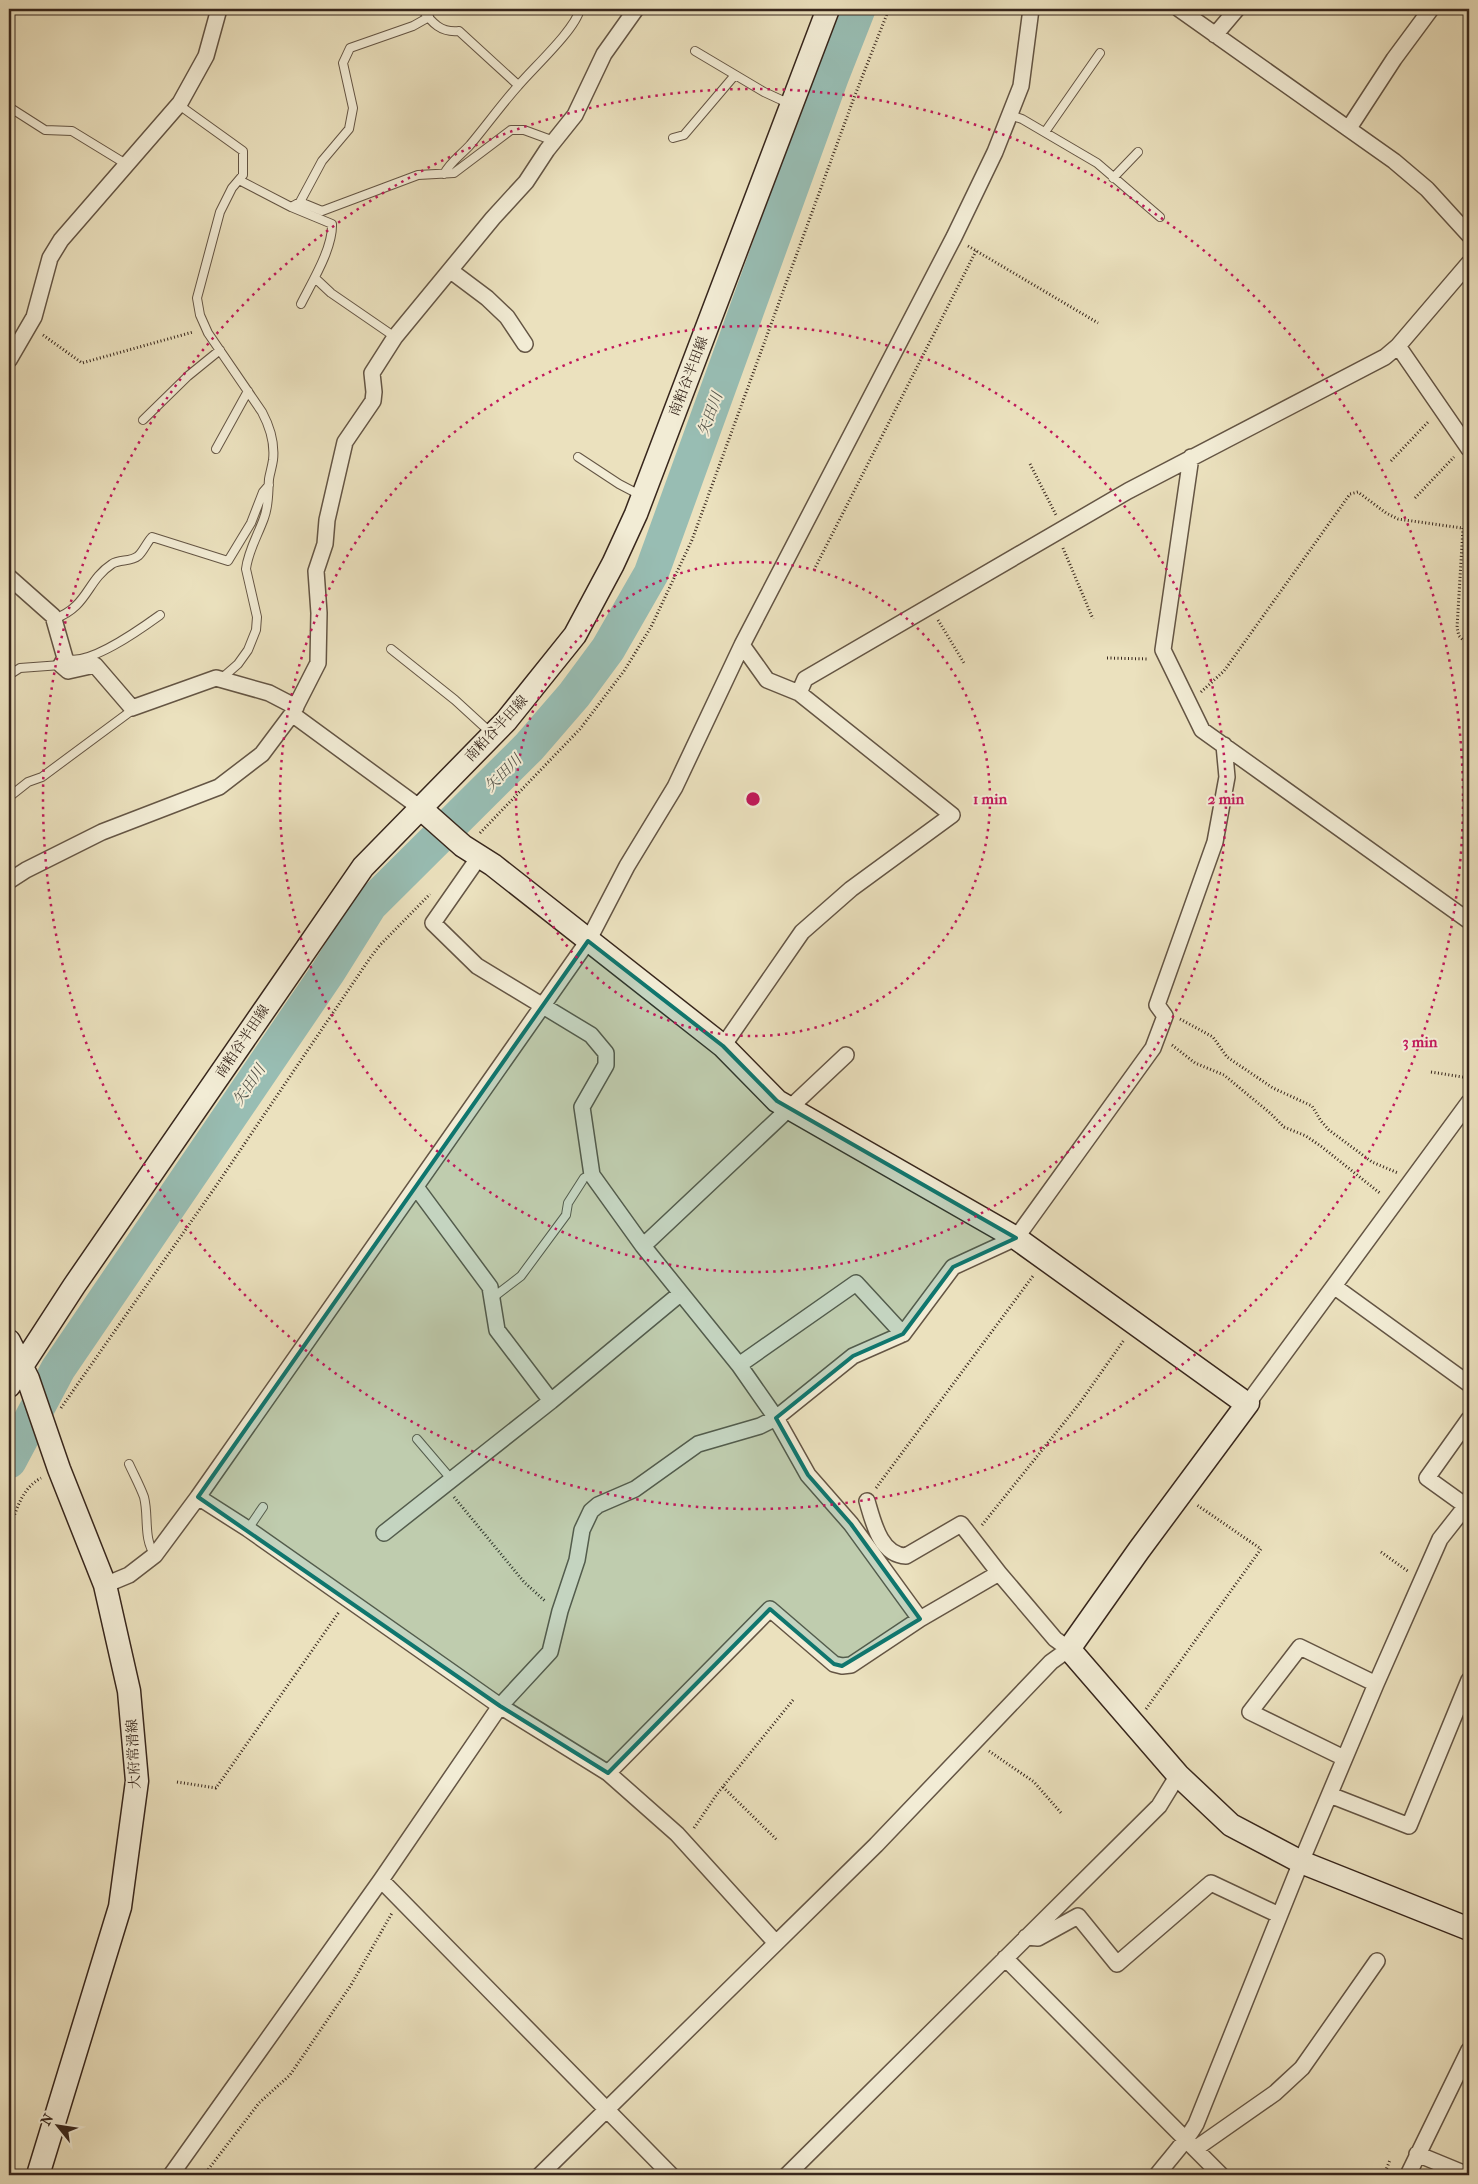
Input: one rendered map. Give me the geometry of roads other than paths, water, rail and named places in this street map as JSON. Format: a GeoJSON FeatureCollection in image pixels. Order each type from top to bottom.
{"type":"FeatureCollection","features":[{"type":"Feature","properties":{"kind":"main road","name":"南粕谷半田線"},"geometry":{"type":"LineString","coordinates":[[19,1377],[337,904],[364,867],[422,810],[506,721],[575,635],[614,564],[642,496],[828,9]]}},
{"type":"Feature","properties":{"kind":"main road"},"geometry":{"type":"LineString","coordinates":[[422,810],[471,852],[493,865],[723,1046],[777,1101],[1016,1238],[1248,1403],[1069,1648],[1178,1775],[1231,1825],[1300,1862],[1469,1929]]}},
{"type":"Feature","properties":{"kind":"main road","name":"大府常滑線"},"geometry":{"type":"LineString","coordinates":[[9,1341],[19,1377],[44,1429],[105,1585],[129,1691],[138,1780],[120,1907],[38,2175]]}},
{"type":"Feature","properties":{"kind":"street"},"geometry":{"type":"LineString","coordinates":[[9,358],[34,317],[50,258],[61,240],[178,105],[206,56],[219,9]]}},
{"type":"Feature","properties":{"kind":"street"},"geometry":{"type":"LineString","coordinates":[[9,881],[26,870],[102,832],[219,787],[262,754],[294,710],[318,663],[319,613],[316,571],[325,544],[328,520],[345,442],[373,401],[372,373],[395,337],[493,218],[526,182],[554,141],[575,115],[604,54],[636,9]]}},
{"type":"Feature","properties":{"kind":"street"},"geometry":{"type":"LineString","coordinates":[[105,1585],[129,1575],[155,1555],[198,1497],[588,941],[627,866],[675,787],[742,645],[954,237],[995,152],[1021,86],[1031,9]]}},
{"type":"Feature","properties":{"kind":"street"},"geometry":{"type":"LineString","coordinates":[[1179,9],[1349,128],[1427,189],[1469,235]]}},
{"type":"Feature","properties":{"kind":"street"},"geometry":{"type":"LineString","coordinates":[[1215,36],[1237,9]]}},
{"type":"Feature","properties":{"kind":"street"},"geometry":{"type":"LineString","coordinates":[[1349,128],[1394,60],[1431,9]]}},
{"type":"Feature","properties":{"kind":"street"},"geometry":{"type":"LineString","coordinates":[[799,693],[805,679],[1060,531],[1191,457],[1386,357],[1398,346],[1469,263]]}},
{"type":"Feature","properties":{"kind":"street"},"geometry":{"type":"LineString","coordinates":[[451,271],[487,298],[507,317],[525,344]]}},
{"type":"Feature","properties":{"kind":"street"},"geometry":{"type":"LineString","coordinates":[[1398,346],[1468,446]]}},
{"type":"Feature","properties":{"kind":"street"},"geometry":{"type":"LineString","coordinates":[[1191,457],[1163,650],[1202,730],[1469,921]]}},
{"type":"Feature","properties":{"kind":"street"},"geometry":{"type":"LineString","coordinates":[[9,577],[54,619],[63,661],[68,671],[95,666],[132,708],[216,678],[222,678],[269,693],[294,710],[422,810]]}},
{"type":"Feature","properties":{"kind":"street"},"geometry":{"type":"LineString","coordinates":[[723,1046],[802,932],[851,889],[952,815],[799,693],[767,680],[742,645]]}},
{"type":"Feature","properties":{"kind":"street"},"geometry":{"type":"LineString","coordinates":[[171,2175],[381,1880],[500,1706],[550,1652],[560,1612],[577,1560],[582,1530],[591,1511],[598,1505],[635,1489],[698,1444],[760,1426],[776,1418],[853,1356],[903,1334],[953,1267],[1016,1238],[1153,1048],[1159,1036],[1165,1016],[1157,1005],[1215,842],[1227,777],[1224,745]]}},
{"type":"Feature","properties":{"kind":"street"},"geometry":{"type":"LineString","coordinates":[[471,852],[433,924],[477,966],[591,1035],[606,1052],[606,1065],[582,1107],[592,1175],[643,1246],[739,1365],[776,1418],[808,1475],[851,1524],[920,1619]]}},
{"type":"Feature","properties":{"kind":"street"},"geometry":{"type":"LineString","coordinates":[[643,1246],[792,1108],[846,1055]]}},
{"type":"Feature","properties":{"kind":"street"},"geometry":{"type":"LineString","coordinates":[[1248,1403],[1469,1102]]}},
{"type":"Feature","properties":{"kind":"street"},"geometry":{"type":"LineString","coordinates":[[416,1187],[490,1287],[497,1330],[550,1401]]}},
{"type":"Feature","properties":{"kind":"street"},"geometry":{"type":"LineString","coordinates":[[739,1365],[856,1283],[903,1334]]}},
{"type":"Feature","properties":{"kind":"street"},"geometry":{"type":"LineString","coordinates":[[1335,1286],[1469,1384]]}},
{"type":"Feature","properties":{"kind":"street"},"geometry":{"type":"LineString","coordinates":[[384,1533],[550,1401],[681,1293]]}},
{"type":"Feature","properties":{"kind":"street"},"geometry":{"type":"LineString","coordinates":[[1191,2145],[1196,2124],[1300,1862],[1421,1580],[1440,1539],[1468,1505],[1427,1478],[1469,1419]]}},
{"type":"Feature","properties":{"kind":"street"},"geometry":{"type":"LineString","coordinates":[[198,1497],[248,1529],[500,1706],[608,1773],[683,1840],[776,1943]]}},
{"type":"Feature","properties":{"kind":"street"},"geometry":{"type":"LineString","coordinates":[[540,2175],[876,1845],[1050,1662],[1069,1648],[1055,1639],[960,1524],[906,1556],[896,1556],[889,1550],[877,1531],[867,1501]]}},
{"type":"Feature","properties":{"kind":"street"},"geometry":{"type":"LineString","coordinates":[[608,1773],[770,1608],[834,1664],[842,1666],[851,1665],[920,1619],[1000,1573]]}},
{"type":"Feature","properties":{"kind":"street"},"geometry":{"type":"LineString","coordinates":[[1344,1758],[1250,1712],[1300,1647],[1376,1684]]}},
{"type":"Feature","properties":{"kind":"street"},"geometry":{"type":"LineString","coordinates":[[1330,1795],[1409,1826],[1469,1680]]}},
{"type":"Feature","properties":{"kind":"street"},"geometry":{"type":"LineString","coordinates":[[787,2175],[1159,1806],[1178,1775]]}},
{"type":"Feature","properties":{"kind":"street"},"geometry":{"type":"LineString","coordinates":[[381,1880],[672,2175]]}},
{"type":"Feature","properties":{"kind":"street"},"geometry":{"type":"LineString","coordinates":[[1026,1937],[1038,1938],[1078,1916],[1117,1964],[1211,1883],[1279,1915]]}},
{"type":"Feature","properties":{"kind":"street"},"geometry":{"type":"LineString","coordinates":[[1006,1958],[1221,2175]]}},
{"type":"Feature","properties":{"kind":"street"},"geometry":{"type":"LineString","coordinates":[[1157,2175],[1173,2153],[1191,2145],[1275,2093],[1302,2068],[1316,2051],[1341,2011],[1377,1961]]}},
{"type":"Feature","properties":{"kind":"street"},"geometry":{"type":"LineString","coordinates":[[1408,2175],[1469,2050]]}},
{"type":"Feature","properties":{"kind":"street"},"geometry":{"type":"LineString","coordinates":[[1417,2154],[1468,2175]]}},
{"type":"Feature","properties":{"kind":"lane"},"geometry":{"type":"LineString","coordinates":[[422,9],[447,32],[458,31],[518,86]]}},
{"type":"Feature","properties":{"kind":"lane"},"geometry":{"type":"LineString","coordinates":[[444,174],[447,168],[469,146],[568,29],[578,16],[580,9]]}},
{"type":"Feature","properties":{"kind":"lane"},"geometry":{"type":"LineString","coordinates":[[291,207],[300,202],[322,161],[350,129],[353,108],[343,63],[350,48],[413,26],[429,16]]}},
{"type":"Feature","properties":{"kind":"lane"},"geometry":{"type":"LineString","coordinates":[[695,51],[764,92],[792,104]]}},
{"type":"Feature","properties":{"kind":"lane"},"geometry":{"type":"LineString","coordinates":[[1045,132],[1100,53]]}},
{"type":"Feature","properties":{"kind":"lane"},"geometry":{"type":"LineString","coordinates":[[673,138],[684,135],[735,75]]}},
{"type":"Feature","properties":{"kind":"lane"},"geometry":{"type":"LineString","coordinates":[[178,105],[244,151],[243,175],[238,180],[220,212],[197,298],[200,315],[206,327],[268,423],[273,442],[273,459],[265,516],[247,561],[246,569],[257,617],[256,630],[248,650],[238,664],[222,678]]}},
{"type":"Feature","properties":{"kind":"lane"},"geometry":{"type":"LineString","coordinates":[[9,107],[45,130],[72,130],[126,164]]}},
{"type":"Feature","properties":{"kind":"lane"},"geometry":{"type":"LineString","coordinates":[[1010,115],[1022,119],[1097,163],[1160,217]]}},
{"type":"Feature","properties":{"kind":"lane"},"geometry":{"type":"LineString","coordinates":[[300,202],[322,211],[418,175],[454,173],[511,130],[524,130],[554,141]]}},
{"type":"Feature","properties":{"kind":"lane"},"geometry":{"type":"LineString","coordinates":[[1113,178],[1138,152]]}},
{"type":"Feature","properties":{"kind":"lane"},"geometry":{"type":"LineString","coordinates":[[238,180],[291,207],[332,224],[332,234],[315,278],[301,304]]}},
{"type":"Feature","properties":{"kind":"lane"},"geometry":{"type":"LineString","coordinates":[[315,278],[332,293],[395,337]]}},
{"type":"Feature","properties":{"kind":"lane"},"geometry":{"type":"LineString","coordinates":[[142,420],[188,376],[220,350]]}},
{"type":"Feature","properties":{"kind":"lane"},"geometry":{"type":"LineString","coordinates":[[216,449],[248,391]]}},
{"type":"Feature","properties":{"kind":"lane"},"geometry":{"type":"LineString","coordinates":[[578,457],[619,484],[642,496]]}},
{"type":"Feature","properties":{"kind":"lane"},"geometry":{"type":"LineString","coordinates":[[54,619],[67,614],[78,606],[104,571],[113,563],[138,556],[152,537],[228,562],[251,523],[264,492],[269,485]]}},
{"type":"Feature","properties":{"kind":"lane"},"geometry":{"type":"LineString","coordinates":[[9,675],[20,668],[88,657],[141,629],[160,615]]}},
{"type":"Feature","properties":{"kind":"lane"},"geometry":{"type":"LineString","coordinates":[[391,649],[455,700],[492,734]]}},
{"type":"Feature","properties":{"kind":"lane"},"geometry":{"type":"LineString","coordinates":[[9,797],[28,782],[42,777],[131,711],[132,708]]}},
{"type":"Feature","properties":{"kind":"lane"},"geometry":{"type":"LineString","coordinates":[[492,1298],[522,1276],[566,1215],[568,1203],[584,1178],[592,1175]]}},
{"type":"Feature","properties":{"kind":"lane"},"geometry":{"type":"LineString","coordinates":[[417,1439],[448,1483]]}},
{"type":"Feature","properties":{"kind":"lane"},"geometry":{"type":"LineString","coordinates":[[129,1464],[144,1496],[148,1546],[155,1555]]}},
{"type":"Feature","properties":{"kind":"lane"},"geometry":{"type":"LineString","coordinates":[[248,1529],[263,1507]]}},
{"type":"Feature","properties":{"kind":"waterway","name":"矢田川"},"geometry":{"type":"LineString","coordinates":[[9,1461],[58,1369],[328,972],[370,905],[529,747],[574,695],[608,649],[651,574],[832,75],[858,9]]}}]}
